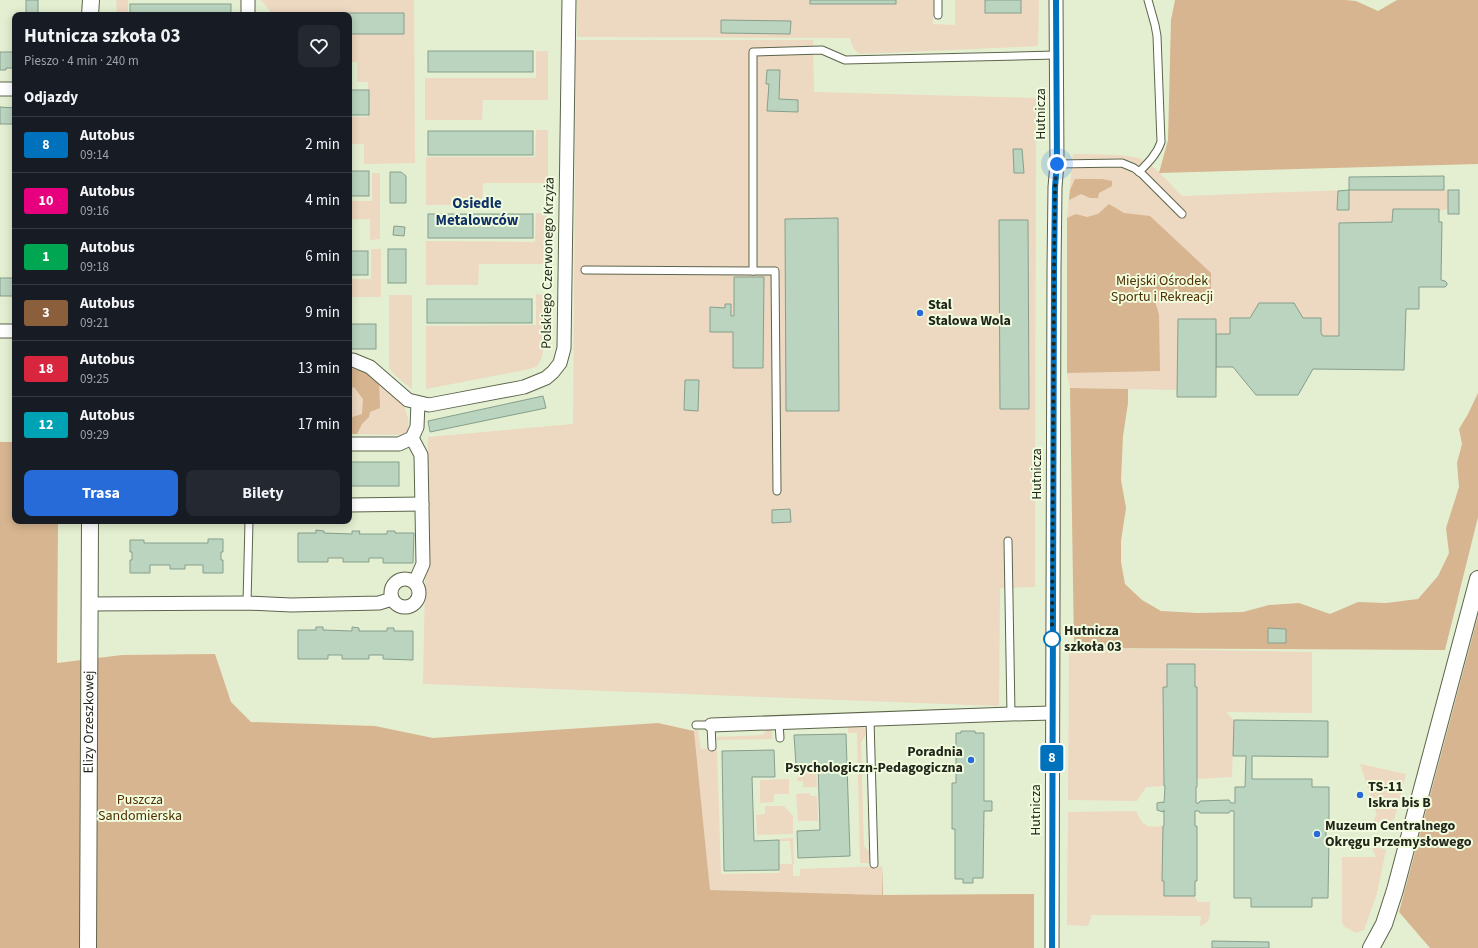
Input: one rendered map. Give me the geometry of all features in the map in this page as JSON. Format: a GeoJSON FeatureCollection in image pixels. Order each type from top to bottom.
{"type":"FeatureCollection","features":[{"type":"Feature","properties":{"kind":"street"},"geometry":{"type":"LineString","coordinates":[[90,12],[91,0]]}},
{"type":"Feature","properties":{"kind":"street"},"geometry":{"type":"LineString","coordinates":[[248,0],[248,12]]}},
{"type":"Feature","properties":{"kind":"street","name":"Polskiego Czerwonego Krzyża"},"geometry":{"type":"LineString","coordinates":[[352,360],[370,367],[408,400],[429,405],[524,387],[546,378],[560,363],[564,348],[569,0]]}},
{"type":"Feature","properties":{"kind":"street","name":"Hutnicza"},"geometry":{"type":"LineString","coordinates":[[1052,948],[1054,270],[1055,187],[1057,164],[1056,0]]}},
{"type":"Feature","properties":{"kind":"street"},"geometry":{"type":"LineString","coordinates":[[0,89],[12,89]]}},
{"type":"Feature","properties":{"kind":"street"},"geometry":{"type":"LineString","coordinates":[[0,331],[12,331]]}},
{"type":"Feature","properties":{"kind":"street"},"geometry":{"type":"LineString","coordinates":[[352,444],[399,444],[412,438],[418,427],[418,403]]}},
{"type":"Feature","properties":{"kind":"street"},"geometry":{"type":"LineString","coordinates":[[412,438],[421,455],[423,564],[415,582]]}},
{"type":"Feature","properties":{"kind":"street"},"geometry":{"type":"LineString","coordinates":[[352,505],[422,504]]}},
{"type":"Feature","properties":{"kind":"street","name":"Elizy Orzeszkowej"},"geometry":{"type":"LineString","coordinates":[[88,948],[90,524]]}},
{"type":"Feature","properties":{"kind":"street"},"geometry":{"type":"LineString","coordinates":[[406,578],[415,582],[418,586],[420,595],[418,600],[412,606],[398,606],[392,599],[391,589],[396,581],[406,578]]}},
{"type":"Feature","properties":{"kind":"street"},"geometry":{"type":"LineString","coordinates":[[1371,948],[1384,924],[1395,890],[1478,579]]}},
{"type":"Feature","properties":{"kind":"street"},"geometry":{"type":"LineString","coordinates":[[89,604],[379,603],[392,599]]}},
{"type":"Feature","properties":{"kind":"street"},"geometry":{"type":"LineString","coordinates":[[711,725],[1052,713]]}},
{"type":"Feature","properties":{"kind":"lane"},"geometry":{"type":"LineString","coordinates":[[938,0],[938,15]]}},
{"type":"Feature","properties":{"kind":"lane"},"geometry":{"type":"LineString","coordinates":[[1139,172],[1154,156],[1161,142],[1157,36],[1148,0]]}},
{"type":"Feature","properties":{"kind":"lane"},"geometry":{"type":"LineString","coordinates":[[753,271],[753,52],[822,50],[845,60],[1056,55]]}},
{"type":"Feature","properties":{"kind":"lane"},"geometry":{"type":"LineString","coordinates":[[1057,164],[1122,163],[1139,172],[1182,214]]}},
{"type":"Feature","properties":{"kind":"lane"},"geometry":{"type":"LineString","coordinates":[[585,270],[775,272],[777,490]]}},
{"type":"Feature","properties":{"kind":"lane"},"geometry":{"type":"LineString","coordinates":[[247,603],[249,524]]}},
{"type":"Feature","properties":{"kind":"lane"},"geometry":{"type":"LineString","coordinates":[[1008,541],[1010,714]]}},
{"type":"Feature","properties":{"kind":"lane"},"geometry":{"type":"LineString","coordinates":[[870,719],[874,864]]}},
{"type":"Feature","properties":{"kind":"lane"},"geometry":{"type":"LineString","coordinates":[[779,723],[780,738]]}},
{"type":"Feature","properties":{"kind":"lane"},"geometry":{"type":"LineString","coordinates":[[696,725],[711,725],[712,747]]}},
{"type":"Feature","properties":{"kind":"green space"},"geometry":{"type":"Polygon","coordinates":[[[116,0],[128,0],[128,12],[117,12],[116,0]]]}},
{"type":"Feature","properties":{"kind":"green space"},"geometry":{"type":"Polygon","coordinates":[[[261,0],[414,0],[415,163],[364,164],[364,144],[352,144],[352,117],[368,117],[368,82],[357,82],[357,62],[352,62],[352,12],[270,11],[261,0]]]}},
{"type":"Feature","properties":{"kind":"green space"},"geometry":{"type":"Polygon","coordinates":[[[577,0],[933,0],[933,24],[955,25],[955,0],[1039,0],[1038,46],[860,54],[853,48],[850,38],[577,37],[577,0]]]}},
{"type":"Feature","properties":{"kind":"green space"},"geometry":{"type":"Polygon","coordinates":[[[1175,0],[1345,0],[1356,1],[1378,11],[1397,0],[1478,0],[1478,164],[1159,173],[1168,140],[1171,20],[1175,0]]]}},
{"type":"Feature","properties":{"kind":"green space"},"geometry":{"type":"Polygon","coordinates":[[[576,40],[813,40],[814,92],[1036,98],[1035,587],[1000,588],[999,706],[423,684],[428,437],[573,424],[576,40]]]}},
{"type":"Feature","properties":{"kind":"green space"},"geometry":{"type":"Polygon","coordinates":[[[536,51],[548,51],[548,100],[483,100],[482,120],[425,120],[425,78],[536,78],[536,51]]]}},
{"type":"Feature","properties":{"kind":"green space"},"geometry":{"type":"Polygon","coordinates":[[[536,130],[548,130],[548,183],[483,183],[482,205],[426,205],[426,157],[535,157],[536,130]]]}},
{"type":"Feature","properties":{"kind":"green space","name":"Miejski Ośrodek Sportu i Rekreacji"},"geometry":{"type":"Polygon","coordinates":[[[1073,154],[1117,155],[1140,159],[1157,170],[1182,196],[1349,190],[1448,190],[1448,209],[1439,211],[1406,309],[1404,370],[1313,369],[1298,395],[1256,395],[1233,367],[1217,367],[1216,389],[1177,390],[1070,388],[1067,373],[1067,218],[1073,154]]]}},
{"type":"Feature","properties":{"kind":"green space"},"geometry":{"type":"Polygon","coordinates":[[[372,173],[380,173],[380,239],[370,240],[370,219],[352,219],[352,201],[372,201],[372,173]]]}},
{"type":"Feature","properties":{"kind":"green space"},"geometry":{"type":"Polygon","coordinates":[[[1075,179],[1102,179],[1112,181],[1112,186],[1099,193],[1098,198],[1090,198],[1081,194],[1069,200],[1070,190],[1075,179]]]}},
{"type":"Feature","properties":{"kind":"green space"},"geometry":{"type":"Polygon","coordinates":[[[1109,204],[1124,213],[1150,216],[1211,273],[1211,302],[1155,301],[1159,315],[1160,371],[1067,373],[1067,218],[1076,214],[1087,217],[1098,214],[1109,204]]]}},
{"type":"Feature","properties":{"kind":"green space"},"geometry":{"type":"Polygon","coordinates":[[[536,213],[546,213],[546,264],[479,264],[478,285],[426,285],[426,241],[535,242],[536,213]]]}},
{"type":"Feature","properties":{"kind":"green space"},"geometry":{"type":"Polygon","coordinates":[[[371,249],[381,249],[381,297],[352,297],[352,279],[371,279],[371,249]]]}},
{"type":"Feature","properties":{"kind":"green space"},"geometry":{"type":"Polygon","coordinates":[[[536,294],[547,295],[547,322],[544,349],[538,366],[530,369],[426,389],[426,326],[536,325],[536,294]]]}},
{"type":"Feature","properties":{"kind":"green space"},"geometry":{"type":"Polygon","coordinates":[[[389,295],[412,295],[412,389],[389,368],[389,295]]]}},
{"type":"Feature","properties":{"kind":"green space"},"geometry":{"type":"Polygon","coordinates":[[[352,368],[372,375],[404,406],[408,418],[408,435],[352,434],[352,368]]]}},
{"type":"Feature","properties":{"kind":"green space"},"geometry":{"type":"Polygon","coordinates":[[[352,368],[372,375],[379,382],[380,408],[370,412],[369,417],[362,424],[357,434],[352,434],[352,417],[362,414],[363,399],[354,387],[352,388],[352,368]]]}},
{"type":"Feature","properties":{"kind":"green space"},"geometry":{"type":"Polygon","coordinates":[[[1070,388],[1128,389],[1128,403],[1123,436],[1121,480],[1126,508],[1121,541],[1121,562],[1125,584],[1142,600],[1161,611],[1197,613],[1243,612],[1269,605],[1299,603],[1330,614],[1358,602],[1386,603],[1418,599],[1438,576],[1449,553],[1446,528],[1459,487],[1457,463],[1462,444],[1459,429],[1478,393],[1478,517],[1445,650],[1074,648],[1070,388]]]}},
{"type":"Feature","properties":{"kind":"green space","name":"Puszcza Sandomierska"},"geometry":{"type":"Polygon","coordinates":[[[0,442],[12,442],[12,524],[58,524],[57,663],[122,655],[215,654],[231,702],[251,722],[375,726],[433,738],[658,723],[694,731],[710,890],[882,895],[882,866],[883,895],[1034,894],[1034,948],[0,948],[0,442]]]}},
{"type":"Feature","properties":{"kind":"green space"},"geometry":{"type":"Polygon","coordinates":[[[1478,616],[1478,948],[1430,948],[1399,912],[1478,616]]]}},
{"type":"Feature","properties":{"kind":"green space"},"geometry":{"type":"Polygon","coordinates":[[[1074,648],[1312,652],[1312,713],[1226,712],[1234,720],[1232,777],[1197,779],[1197,687],[1195,687],[1195,664],[1167,664],[1167,687],[1163,687],[1164,786],[1146,787],[1137,801],[1068,800],[1069,650],[1074,648]]]}},
{"type":"Feature","properties":{"kind":"green space"},"geometry":{"type":"Polygon","coordinates":[[[848,725],[863,726],[865,729],[865,736],[861,742],[864,846],[869,851],[870,863],[860,863],[857,733],[848,733],[848,725]]]}},
{"type":"Feature","properties":{"kind":"green space"},"geometry":{"type":"Polygon","coordinates":[[[768,728],[772,729],[772,739],[717,740],[717,737],[763,735],[768,728]]]}},
{"type":"Feature","properties":{"kind":"green space"},"geometry":{"type":"Polygon","coordinates":[[[694,730],[698,730],[701,749],[717,748],[721,874],[779,873],[779,864],[792,864],[790,841],[779,841],[779,839],[793,838],[793,876],[800,876],[800,869],[882,866],[883,895],[710,890],[694,730]]]}},
{"type":"Feature","properties":{"kind":"green space"},"geometry":{"type":"Polygon","coordinates":[[[1360,764],[1406,774],[1394,820],[1380,823],[1374,821],[1377,815],[1360,764]]]}},
{"type":"Feature","properties":{"kind":"green space"},"geometry":{"type":"Polygon","coordinates":[[[816,767],[817,787],[803,787],[803,781],[797,781],[801,768],[816,767]]]}},
{"type":"Feature","properties":{"kind":"green space"},"geometry":{"type":"Polygon","coordinates":[[[789,779],[789,794],[774,794],[774,802],[760,803],[760,780],[789,779]]]}},
{"type":"Feature","properties":{"kind":"green space"},"geometry":{"type":"Polygon","coordinates":[[[810,793],[810,796],[817,796],[818,821],[798,821],[796,794],[810,793]]]}},
{"type":"Feature","properties":{"kind":"green space"},"geometry":{"type":"Polygon","coordinates":[[[765,806],[784,806],[793,816],[793,834],[757,835],[756,815],[765,814],[765,806]]]}},
{"type":"Feature","properties":{"kind":"green space"},"geometry":{"type":"Polygon","coordinates":[[[1136,811],[1143,823],[1146,825],[1153,827],[1163,826],[1162,881],[1195,896],[1197,902],[1210,902],[1210,917],[1207,922],[1200,926],[1201,916],[1092,915],[1088,926],[1067,925],[1068,812],[1136,811]]]}},
{"type":"Feature","properties":{"kind":"green space"},"geometry":{"type":"Polygon","coordinates":[[[1373,846],[1386,850],[1377,893],[1364,930],[1356,933],[1345,927],[1342,923],[1342,857],[1376,857],[1373,851],[1373,846]]]}},
{"type":"Feature","properties":{"kind":"building"},"geometry":{"type":"Polygon","coordinates":[[[26,0],[38,0],[38,12],[26,12],[26,0]]]}},
{"type":"Feature","properties":{"kind":"building"},"geometry":{"type":"Polygon","coordinates":[[[810,0],[896,0],[896,4],[810,4],[810,0]]]}},
{"type":"Feature","properties":{"kind":"building"},"geometry":{"type":"Polygon","coordinates":[[[985,0],[1021,0],[1021,13],[985,13],[985,0]]]}},
{"type":"Feature","properties":{"kind":"building"},"geometry":{"type":"Polygon","coordinates":[[[130,4],[231,4],[231,12],[130,12],[130,4]]]}},
{"type":"Feature","properties":{"kind":"building"},"geometry":{"type":"Polygon","coordinates":[[[352,13],[404,13],[404,34],[352,34],[352,13]]]}},
{"type":"Feature","properties":{"kind":"building"},"geometry":{"type":"Polygon","coordinates":[[[721,20],[791,21],[790,34],[721,33],[721,20]]]}},
{"type":"Feature","properties":{"kind":"building"},"geometry":{"type":"Polygon","coordinates":[[[428,51],[533,51],[533,72],[428,72],[428,51]]]}},
{"type":"Feature","properties":{"kind":"building"},"geometry":{"type":"Polygon","coordinates":[[[0,52],[12,52],[12,68],[0,70],[0,52]]]}},
{"type":"Feature","properties":{"kind":"building"},"geometry":{"type":"Polygon","coordinates":[[[767,70],[780,70],[779,99],[798,100],[798,112],[767,111],[769,84],[766,84],[767,70]]]}},
{"type":"Feature","properties":{"kind":"building"},"geometry":{"type":"Polygon","coordinates":[[[352,90],[369,90],[369,115],[352,115],[352,90]]]}},
{"type":"Feature","properties":{"kind":"building"},"geometry":{"type":"Polygon","coordinates":[[[0,107],[12,108],[12,124],[0,124],[0,107]]]}},
{"type":"Feature","properties":{"kind":"building"},"geometry":{"type":"Polygon","coordinates":[[[428,131],[533,131],[533,155],[428,155],[428,131]]]}},
{"type":"Feature","properties":{"kind":"building"},"geometry":{"type":"Polygon","coordinates":[[[1013,149],[1022,149],[1024,173],[1014,173],[1013,149]]]}},
{"type":"Feature","properties":{"kind":"building"},"geometry":{"type":"Polygon","coordinates":[[[352,171],[369,171],[369,196],[352,196],[352,171]]]}},
{"type":"Feature","properties":{"kind":"building"},"geometry":{"type":"Polygon","coordinates":[[[390,172],[401,172],[406,176],[406,203],[390,203],[390,172]]]}},
{"type":"Feature","properties":{"kind":"building"},"geometry":{"type":"Polygon","coordinates":[[[1444,176],[1444,190],[1349,190],[1349,177],[1444,176]]]}},
{"type":"Feature","properties":{"kind":"building"},"geometry":{"type":"Polygon","coordinates":[[[1349,190],[1349,210],[1337,210],[1338,191],[1349,190]]]}},
{"type":"Feature","properties":{"kind":"building"},"geometry":{"type":"Polygon","coordinates":[[[1448,190],[1459,190],[1459,214],[1448,214],[1448,190]]]}},
{"type":"Feature","properties":{"kind":"building"},"geometry":{"type":"Polygon","coordinates":[[[1393,209],[1439,209],[1439,222],[1442,222],[1441,280],[1447,283],[1445,287],[1419,287],[1419,309],[1406,309],[1404,370],[1313,369],[1298,395],[1256,395],[1233,367],[1216,367],[1216,334],[1230,334],[1230,318],[1250,318],[1259,303],[1294,303],[1303,318],[1321,318],[1321,333],[1323,336],[1339,336],[1339,223],[1392,222],[1393,209]]]}},
{"type":"Feature","properties":{"kind":"building"},"geometry":{"type":"Polygon","coordinates":[[[428,214],[533,214],[533,238],[428,238],[428,214]]]}},
{"type":"Feature","properties":{"kind":"building"},"geometry":{"type":"Polygon","coordinates":[[[838,218],[839,411],[786,411],[785,219],[838,218]]]}},
{"type":"Feature","properties":{"kind":"building"},"geometry":{"type":"Polygon","coordinates":[[[999,220],[1028,220],[1029,409],[1000,409],[999,220]]]}},
{"type":"Feature","properties":{"kind":"building"},"geometry":{"type":"Polygon","coordinates":[[[394,226],[405,227],[404,236],[393,235],[394,226]]]}},
{"type":"Feature","properties":{"kind":"building"},"geometry":{"type":"Polygon","coordinates":[[[388,249],[406,249],[406,283],[388,283],[388,249]]]}},
{"type":"Feature","properties":{"kind":"building"},"geometry":{"type":"Polygon","coordinates":[[[352,251],[368,251],[368,275],[352,275],[352,251]]]}},
{"type":"Feature","properties":{"kind":"building"},"geometry":{"type":"Polygon","coordinates":[[[734,277],[764,277],[763,368],[733,368],[733,332],[710,332],[710,307],[725,308],[725,304],[731,304],[731,316],[734,316],[734,277]]]}},
{"type":"Feature","properties":{"kind":"building"},"geometry":{"type":"Polygon","coordinates":[[[0,278],[12,278],[12,296],[0,296],[0,278]]]}},
{"type":"Feature","properties":{"kind":"building"},"geometry":{"type":"Polygon","coordinates":[[[427,299],[532,299],[532,323],[427,323],[427,299]]]}},
{"type":"Feature","properties":{"kind":"building"},"geometry":{"type":"Polygon","coordinates":[[[1178,319],[1216,319],[1216,397],[1177,397],[1178,319]]]}},
{"type":"Feature","properties":{"kind":"building"},"geometry":{"type":"Polygon","coordinates":[[[352,324],[376,324],[376,349],[352,349],[352,324]]]}},
{"type":"Feature","properties":{"kind":"building"},"geometry":{"type":"Polygon","coordinates":[[[685,380],[699,380],[698,411],[684,410],[685,380]]]}},
{"type":"Feature","properties":{"kind":"building"},"geometry":{"type":"Polygon","coordinates":[[[543,396],[546,408],[430,432],[428,421],[543,396]]]}},
{"type":"Feature","properties":{"kind":"building"},"geometry":{"type":"Polygon","coordinates":[[[352,462],[399,462],[399,486],[352,486],[352,462]]]}},
{"type":"Feature","properties":{"kind":"building"},"geometry":{"type":"Polygon","coordinates":[[[790,509],[791,522],[772,523],[772,510],[790,509]]]}},
{"type":"Feature","properties":{"kind":"building"},"geometry":{"type":"Polygon","coordinates":[[[316,530],[324,531],[324,533],[352,534],[352,531],[360,531],[359,534],[387,534],[387,531],[395,531],[395,533],[414,533],[413,563],[383,563],[383,558],[369,558],[369,562],[343,562],[343,558],[328,558],[328,562],[298,562],[298,533],[316,533],[316,530]]]}},
{"type":"Feature","properties":{"kind":"building"},"geometry":{"type":"Polygon","coordinates":[[[208,539],[223,539],[223,552],[221,552],[221,560],[223,560],[223,573],[203,573],[203,565],[185,565],[185,569],[170,569],[170,565],[150,565],[150,573],[130,573],[130,560],[132,560],[132,552],[130,552],[130,540],[144,540],[144,543],[208,543],[208,539]]]}},
{"type":"Feature","properties":{"kind":"building"},"geometry":{"type":"Polygon","coordinates":[[[316,627],[323,627],[323,630],[352,631],[352,627],[359,628],[359,631],[387,631],[387,628],[394,628],[394,631],[413,631],[413,660],[383,659],[383,655],[369,655],[369,659],[342,659],[342,655],[328,655],[328,659],[298,659],[298,630],[316,630],[316,627]]]}},
{"type":"Feature","properties":{"kind":"building"},"geometry":{"type":"Polygon","coordinates":[[[1268,628],[1286,629],[1286,643],[1268,643],[1268,628]]]}},
{"type":"Feature","properties":{"kind":"building"},"geometry":{"type":"Polygon","coordinates":[[[1167,664],[1195,664],[1195,687],[1197,687],[1196,803],[1199,803],[1200,801],[1229,800],[1231,803],[1235,803],[1235,787],[1245,787],[1246,756],[1233,756],[1234,720],[1328,721],[1328,757],[1252,756],[1252,779],[1312,779],[1312,787],[1329,787],[1329,828],[1326,828],[1326,838],[1329,838],[1328,898],[1312,898],[1312,907],[1251,907],[1251,898],[1234,898],[1234,811],[1230,811],[1229,813],[1200,813],[1199,811],[1195,811],[1195,826],[1197,826],[1197,881],[1195,881],[1195,896],[1164,896],[1164,881],[1162,881],[1164,810],[1163,812],[1157,810],[1157,803],[1164,803],[1163,687],[1167,687],[1167,664]]]}},
{"type":"Feature","properties":{"kind":"building"},"geometry":{"type":"Polygon","coordinates":[[[961,731],[975,731],[975,733],[984,733],[984,801],[992,801],[992,811],[984,811],[983,878],[973,878],[973,883],[963,883],[963,879],[955,879],[955,829],[952,829],[952,783],[956,783],[956,733],[961,733],[961,731]]]}},
{"type":"Feature","properties":{"kind":"building"},"geometry":{"type":"Polygon","coordinates":[[[846,734],[850,856],[798,858],[797,831],[820,830],[818,764],[796,765],[794,735],[846,734]]]}},
{"type":"Feature","properties":{"kind":"building"},"geometry":{"type":"Polygon","coordinates":[[[774,750],[775,777],[752,777],[754,841],[779,840],[779,870],[724,871],[722,751],[774,750]]]}},
{"type":"Feature","properties":{"kind":"building"},"geometry":{"type":"Polygon","coordinates":[[[1212,941],[1269,942],[1269,948],[1212,948],[1212,941]]]}},
{"type":"Feature","properties":{"kind":"bus line","name":"8"},"geometry":{"type":"LineString","coordinates":[[1052,948],[1054,270],[1055,187],[1057,164],[1056,0]]}},
{"type":"Feature","properties":{"kind":"place","name":"Stal Stalowa Wola"},"geometry":{"type":"Point","coordinates":[920,313]}},
{"type":"Feature","properties":{"kind":"place","name":"Hutnicza szkoła 03"},"geometry":{"type":"Point","coordinates":[1052,639]}},
{"type":"Feature","properties":{"kind":"place","name":"Poradnia Psychologiczn-Pedagogiczna"},"geometry":{"type":"Point","coordinates":[971,760]}},
{"type":"Feature","properties":{"kind":"place","name":"TS-11 Iskra bis B"},"geometry":{"type":"Point","coordinates":[1360,795]}},
{"type":"Feature","properties":{"kind":"place","name":"Muzeum Centralnego Okręgu Przemysłowego"},"geometry":{"type":"Point","coordinates":[1317,834]}},
{"type":"Feature","properties":{"kind":"district","name":"Osiedle Metalowców"},"geometry":{"type":"Point","coordinates":[477,212]}},
{"type":"Feature","properties":{"kind":"route"},"geometry":{"type":"LineString","coordinates":[[1052,639],[1054,270],[1055,187],[1057,164]]}}]}
